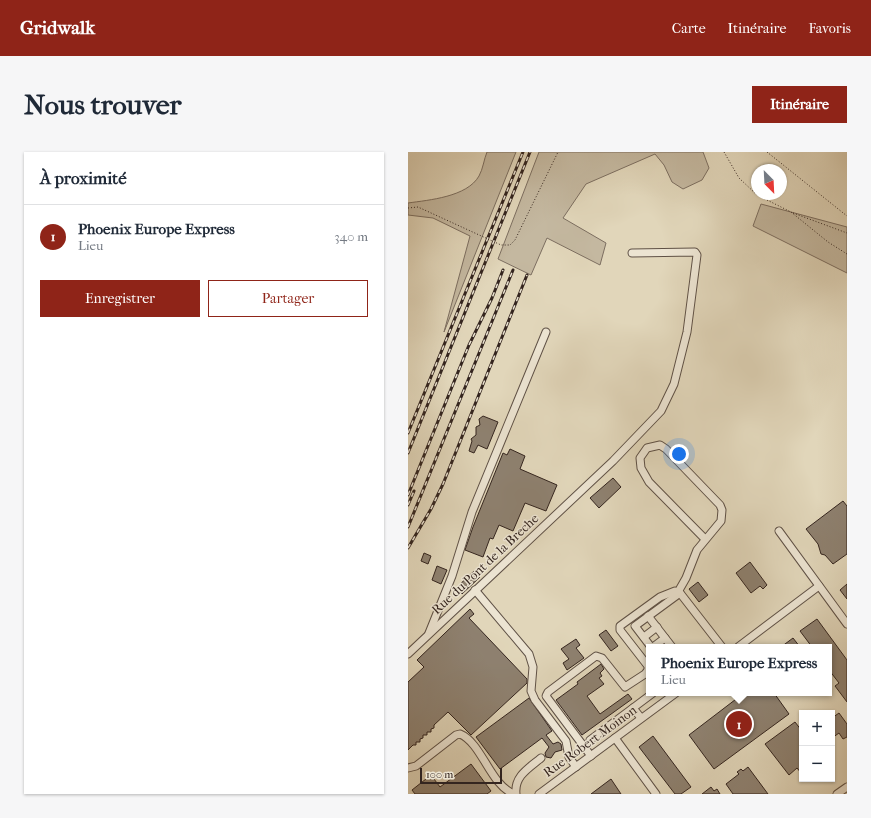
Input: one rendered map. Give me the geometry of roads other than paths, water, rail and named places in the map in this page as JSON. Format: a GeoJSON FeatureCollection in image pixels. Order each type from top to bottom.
{"type":"FeatureCollection","features":[{"type":"Feature","properties":{"kind":"street","name":"Rue du Pont de la Breche"},"geometry":{"type":"LineString","coordinates":[[408,654],[580,492],[662,411],[674,384],[687,332],[697,255],[695,252],[632,253]]}},
{"type":"Feature","properties":{"kind":"street"},"geometry":{"type":"LineString","coordinates":[[428,635],[452,576],[472,512],[546,332]]}},
{"type":"Feature","properties":{"kind":"street"},"geometry":{"type":"LineString","coordinates":[[650,644],[636,626],[679,592],[697,550],[721,521],[722,510],[720,505],[666,448],[660,445],[647,448],[640,458],[643,473],[649,482],[705,539]]}},
{"type":"Feature","properties":{"kind":"street"},"geometry":{"type":"LineString","coordinates":[[779,531],[847,624]]}},
{"type":"Feature","properties":{"kind":"street"},"geometry":{"type":"LineString","coordinates":[[742,644],[820,586]]}},
{"type":"Feature","properties":{"kind":"street"},"geometry":{"type":"LineString","coordinates":[[476,590],[529,654],[533,667],[530,683],[533,695],[566,741],[570,757],[576,767]]}},
{"type":"Feature","properties":{"kind":"street"},"geometry":{"type":"LineString","coordinates":[[646,663],[620,630],[620,626],[660,597],[669,592],[679,592]]}},
{"type":"Feature","properties":{"kind":"street"},"geometry":{"type":"LineString","coordinates":[[679,592],[720,644]]}},
{"type":"Feature","properties":{"kind":"street"},"geometry":{"type":"LineString","coordinates":[[648,616],[670,644]]}},
{"type":"Feature","properties":{"kind":"street"},"geometry":{"type":"LineString","coordinates":[[644,637],[657,627]]}},
{"type":"Feature","properties":{"kind":"street"},"geometry":{"type":"LineString","coordinates":[[656,644],[665,638]]}},
{"type":"Feature","properties":{"kind":"street"},"geometry":{"type":"LineString","coordinates":[[591,756],[548,701],[546,696],[548,692],[596,656],[602,658],[625,687],[646,673]]}},
{"type":"Feature","properties":{"kind":"street"},"geometry":{"type":"LineString","coordinates":[[590,740],[649,696]]}},
{"type":"Feature","properties":{"kind":"street","name":"Rue Robert Moinon"},"geometry":{"type":"LineString","coordinates":[[539,794],[672,696]]}},
{"type":"Feature","properties":{"kind":"street"},"geometry":{"type":"LineString","coordinates":[[633,708],[641,718]]}},
{"type":"Feature","properties":{"kind":"street"},"geometry":{"type":"LineString","coordinates":[[408,768],[416,766],[456,734],[460,734],[469,741],[502,787],[515,794],[522,773],[541,758]]}},
{"type":"Feature","properties":{"kind":"street"},"geometry":{"type":"LineString","coordinates":[[615,738],[656,794]]}},
{"type":"Feature","properties":{"kind":"street"},"geometry":{"type":"LineString","coordinates":[[836,794],[847,787]]}},
{"type":"Feature","properties":{"kind":"railway"},"geometry":{"type":"LineString","coordinates":[[408,433],[523,152]]}},
{"type":"Feature","properties":{"kind":"railway"},"geometry":{"type":"LineString","coordinates":[[408,453],[530,152]]}},
{"type":"Feature","properties":{"kind":"railway"},"geometry":{"type":"LineString","coordinates":[[408,495],[469,345],[492,298],[503,270]]}},
{"type":"Feature","properties":{"kind":"railway"},"geometry":{"type":"LineString","coordinates":[[408,527],[513,270]]}},
{"type":"Feature","properties":{"kind":"railway"},"geometry":{"type":"LineString","coordinates":[[408,548],[431,509],[443,484],[527,275]]}},
{"type":"Feature","properties":{"kind":"railway"},"geometry":{"type":"LineString","coordinates":[[408,505],[414,491]]}},
{"type":"Feature","properties":{"kind":"place","name":"Phoenix Europe Express"},"geometry":{"type":"Point","coordinates":[739,724]}}]}
